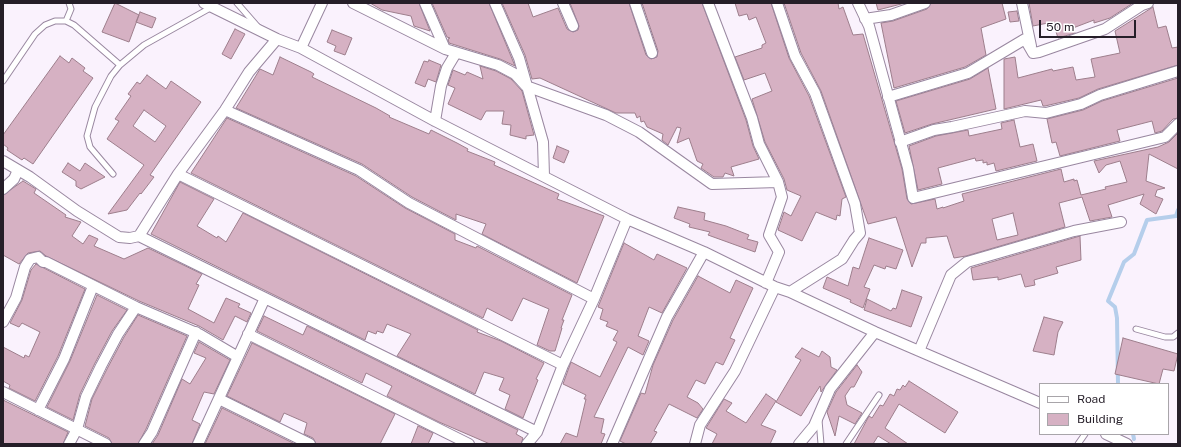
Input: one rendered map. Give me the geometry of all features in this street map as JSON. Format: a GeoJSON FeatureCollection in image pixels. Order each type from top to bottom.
{"type":"FeatureCollection","features":[{"type":"Feature","properties":{"kind":"street"},"geometry":{"type":"LineString","coordinates":[[300,48],[322,3]]}},
{"type":"Feature","properties":{"kind":"street"},"geometry":{"type":"LineString","coordinates":[[353,3],[445,49],[498,65],[515,74],[526,86],[606,115],[639,132],[712,184],[778,182]]}},
{"type":"Feature","properties":{"kind":"street"},"geometry":{"type":"LineString","coordinates":[[425,3],[445,49]]}},
{"type":"Feature","properties":{"kind":"street"},"geometry":{"type":"LineString","coordinates":[[495,3],[519,58],[543,142],[544,176]]}},
{"type":"Feature","properties":{"kind":"street"},"geometry":{"type":"LineString","coordinates":[[563,3],[573,26]]}},
{"type":"Feature","properties":{"kind":"street"},"geometry":{"type":"LineString","coordinates":[[635,3],[652,53]]}},
{"type":"Feature","properties":{"kind":"street"},"geometry":{"type":"LineString","coordinates":[[696,444],[700,426],[734,371],[771,285],[779,252],[768,235],[782,197],[778,182],[759,144],[752,118],[708,3]]}},
{"type":"Feature","properties":{"kind":"street"},"geometry":{"type":"LineString","coordinates":[[777,3],[795,56],[815,93],[855,204],[860,233],[842,260],[790,292]]}},
{"type":"Feature","properties":{"kind":"street"},"geometry":{"type":"LineString","coordinates":[[858,3],[868,26],[900,142],[913,198],[1165,137],[1178,124]]}},
{"type":"Feature","properties":{"kind":"street"},"geometry":{"type":"LineString","coordinates":[[865,19],[891,15],[925,3]]}},
{"type":"Feature","properties":{"kind":"street"},"geometry":{"type":"LineString","coordinates":[[1022,3],[1033,53]]}},
{"type":"Feature","properties":{"kind":"street"},"geometry":{"type":"LineString","coordinates":[[1033,53],[1043,51],[1105,29],[1142,5],[1148,3]]}},
{"type":"Feature","properties":{"kind":"street"},"geometry":{"type":"LineString","coordinates":[[209,5],[277,39],[300,48],[435,121],[626,219],[704,252],[771,285],[790,292],[875,332],[1039,403]]}},
{"type":"Feature","properties":{"kind":"street"},"geometry":{"type":"LineString","coordinates":[[139,236],[178,174],[225,110],[249,72],[277,39]]}},
{"type":"Feature","properties":{"kind":"street"},"geometry":{"type":"LineString","coordinates":[[888,97],[968,73],[1025,39],[1033,53]]}},
{"type":"Feature","properties":{"kind":"street"},"geometry":{"type":"LineString","coordinates":[[435,121],[441,86],[447,68],[456,53]]}},
{"type":"Feature","properties":{"kind":"street"},"geometry":{"type":"LineString","coordinates":[[900,142],[934,130],[952,128],[1025,111],[1046,113],[1081,104],[1100,95],[1178,71]]}},
{"type":"Feature","properties":{"kind":"street"},"geometry":{"type":"LineString","coordinates":[[225,110],[359,170],[409,203],[594,299]]}},
{"type":"Feature","properties":{"kind":"street"},"geometry":{"type":"LineString","coordinates":[[3,161],[118,237],[130,238],[139,236],[536,432]]}},
{"type":"Feature","properties":{"kind":"street"},"geometry":{"type":"LineString","coordinates":[[3,189],[14,179],[18,170]]}},
{"type":"Feature","properties":{"kind":"street"},"geometry":{"type":"LineString","coordinates":[[178,174],[563,365]]}},
{"type":"Feature","properties":{"kind":"street"},"geometry":{"type":"LineString","coordinates":[[527,444],[536,432],[563,365],[594,299],[626,219]]}},
{"type":"Feature","properties":{"kind":"street"},"geometry":{"type":"LineString","coordinates":[[919,351],[951,275],[967,262],[1074,231],[1122,222]]}},
{"type":"Feature","properties":{"kind":"street"},"geometry":{"type":"LineString","coordinates":[[612,444],[667,317],[704,252]]}},
{"type":"Feature","properties":{"kind":"street"},"geometry":{"type":"LineString","coordinates":[[3,322],[16,298],[25,267],[30,259],[38,257],[43,262],[46,262],[136,307],[196,332],[238,357]]}},
{"type":"Feature","properties":{"kind":"street"},"geometry":{"type":"LineString","coordinates":[[38,410],[64,359],[93,286]]}},
{"type":"Feature","properties":{"kind":"street"},"geometry":{"type":"LineString","coordinates":[[198,444],[220,399],[265,298]]}},
{"type":"Feature","properties":{"kind":"street"},"geometry":{"type":"LineString","coordinates":[[69,444],[77,429],[86,397],[101,366],[118,334],[136,307]]}},
{"type":"Feature","properties":{"kind":"street"},"geometry":{"type":"LineString","coordinates":[[144,444],[152,432],[196,332]]}},
{"type":"Feature","properties":{"kind":"street"},"geometry":{"type":"LineString","coordinates":[[800,444],[814,426],[830,389],[875,332]]}},
{"type":"Feature","properties":{"kind":"street"},"geometry":{"type":"LineString","coordinates":[[248,334],[469,444]]}},
{"type":"Feature","properties":{"kind":"street"},"geometry":{"type":"LineString","coordinates":[[3,392],[106,444]]}},
{"type":"Feature","properties":{"kind":"street"},"geometry":{"type":"LineString","coordinates":[[220,399],[310,444]]}},
{"type":"Feature","properties":{"kind":"street"},"geometry":{"type":"LineString","coordinates":[[1108,435],[1128,444]]}},
{"type":"Feature","properties":{"kind":"lane"},"geometry":{"type":"LineString","coordinates":[[66,21],[71,9],[69,3]]}},
{"type":"Feature","properties":{"kind":"lane"},"geometry":{"type":"LineString","coordinates":[[237,3],[262,31]]}},
{"type":"Feature","properties":{"kind":"lane"},"geometry":{"type":"LineString","coordinates":[[112,174],[90,147],[87,136],[94,108],[111,76],[120,65],[144,45],[209,5]]}},
{"type":"Feature","properties":{"kind":"lane"},"geometry":{"type":"LineString","coordinates":[[3,81],[35,34],[45,25],[55,20],[66,21],[74,25],[120,65]]}},
{"type":"Feature","properties":{"kind":"lane"},"geometry":{"type":"LineString","coordinates":[[1136,329],[1165,337],[1173,337],[1178,334]]}},
{"type":"Feature","properties":{"kind":"lane"},"geometry":{"type":"LineString","coordinates":[[846,444],[879,395]]}},
{"type":"Feature","properties":{"kind":"lane"},"geometry":{"type":"LineString","coordinates":[[819,415],[821,444]]}},
{"type":"Feature","properties":{"kind":"lane"},"geometry":{"type":"LineString","coordinates":[[1078,444],[1084,435]]}},
{"type":"Feature","properties":{"kind":"building"},"geometry":{"type":"Polygon","coordinates":[[[115,3],[139,15],[129,42],[102,32],[115,3]]]}},
{"type":"Feature","properties":{"kind":"building"},"geometry":{"type":"Polygon","coordinates":[[[370,3],[419,3],[430,31],[414,26],[411,16],[382,10],[370,3]]]}},
{"type":"Feature","properties":{"kind":"building"},"geometry":{"type":"Polygon","coordinates":[[[432,3],[489,3],[515,66],[500,59],[449,43],[448,39],[450,38],[447,37],[432,3]]]}},
{"type":"Feature","properties":{"kind":"building"},"geometry":{"type":"Polygon","coordinates":[[[502,3],[528,3],[533,17],[558,8],[567,29],[573,32],[578,30],[579,26],[570,3],[629,3],[646,55],[651,59],[657,57],[658,51],[642,3],[702,3],[759,159],[731,167],[734,176],[725,173],[723,177],[714,177],[701,168],[703,164],[697,161],[689,138],[677,143],[681,128],[677,127],[668,145],[662,140],[663,134],[647,127],[644,121],[641,122],[640,116],[637,118],[635,113],[616,113],[540,78],[532,79],[525,55],[502,3]]]}},
{"type":"Feature","properties":{"kind":"building"},"geometry":{"type":"Polygon","coordinates":[[[735,3],[771,3],[789,58],[809,96],[846,197],[842,199],[840,216],[837,215],[836,220],[816,212],[802,241],[778,230],[784,212],[791,216],[801,196],[787,190],[784,179],[765,142],[752,99],[772,91],[765,73],[744,80],[735,57],[762,48],[762,45],[766,43],[756,17],[749,20],[747,14],[739,16],[735,3]]]}},
{"type":"Feature","properties":{"kind":"building"},"geometry":{"type":"Polygon","coordinates":[[[784,3],[838,3],[839,9],[843,7],[853,35],[863,34],[902,169],[907,199],[911,204],[935,199],[937,209],[943,208],[964,201],[962,194],[1061,169],[1064,182],[1074,179],[1074,181],[1077,180],[1081,195],[1106,189],[1105,187],[1127,182],[1120,161],[1106,165],[1099,173],[1094,161],[1158,147],[1169,142],[1178,133],[1178,169],[1149,154],[1146,181],[1165,188],[1157,190],[1155,196],[1163,199],[1156,214],[1140,204],[1144,194],[1108,205],[1112,217],[1090,221],[1082,197],[1059,203],[1065,227],[966,256],[954,258],[947,236],[926,238],[926,243],[921,243],[912,267],[896,217],[868,224],[821,91],[801,53],[784,3]],[[1013,213],[992,219],[997,240],[1018,235],[1013,213]]]}},
{"type":"Feature","properties":{"kind":"building"},"geometry":{"type":"Polygon","coordinates":[[[876,3],[905,3],[878,10],[876,3]]]}},
{"type":"Feature","properties":{"kind":"building"},"geometry":{"type":"Polygon","coordinates":[[[931,3],[1002,3],[1006,19],[981,28],[986,55],[965,67],[894,88],[881,23],[893,21],[927,9],[931,3]]]}},
{"type":"Feature","properties":{"kind":"building"},"geometry":{"type":"Polygon","coordinates":[[[1029,3],[1133,3],[1110,18],[1094,23],[1094,20],[1073,28],[1075,33],[1058,38],[1053,22],[1033,26],[1029,3]]]}},
{"type":"Feature","properties":{"kind":"building"},"geometry":{"type":"Polygon","coordinates":[[[1153,7],[1158,28],[1166,26],[1172,48],[1178,47],[1178,65],[1098,89],[1079,98],[1045,106],[1043,106],[1041,100],[1004,109],[1004,59],[1015,57],[1018,78],[1052,69],[1053,71],[1073,67],[1076,80],[1095,77],[1091,59],[1120,53],[1115,31],[1153,7]]]}},
{"type":"Feature","properties":{"kind":"building"},"geometry":{"type":"Polygon","coordinates":[[[1017,11],[1019,21],[1010,22],[1008,12],[1017,11]]]}},
{"type":"Feature","properties":{"kind":"building"},"geometry":{"type":"Polygon","coordinates":[[[140,12],[156,18],[152,28],[136,22],[140,12]]]}},
{"type":"Feature","properties":{"kind":"building"},"geometry":{"type":"Polygon","coordinates":[[[235,29],[245,34],[231,59],[222,54],[235,29]]]}},
{"type":"Feature","properties":{"kind":"building"},"geometry":{"type":"Polygon","coordinates":[[[332,30],[352,38],[345,55],[334,51],[336,46],[327,42],[332,30]]]}},
{"type":"Feature","properties":{"kind":"building"},"geometry":{"type":"Polygon","coordinates":[[[60,56],[69,63],[72,58],[85,68],[83,71],[93,78],[33,164],[24,158],[22,160],[7,150],[8,148],[3,144],[3,135],[60,56]]]}},
{"type":"Feature","properties":{"kind":"building"},"geometry":{"type":"Polygon","coordinates":[[[280,57],[311,72],[314,74],[312,77],[376,108],[390,116],[389,117],[429,134],[431,130],[468,149],[467,151],[495,162],[494,165],[559,194],[557,199],[604,216],[577,283],[482,234],[486,224],[456,214],[456,220],[412,197],[362,164],[236,108],[260,69],[273,75],[280,57]]]}},
{"type":"Feature","properties":{"kind":"building"},"geometry":{"type":"Polygon","coordinates":[[[429,60],[441,65],[436,82],[428,79],[425,87],[415,83],[424,61],[428,62],[429,60]]]}},
{"type":"Feature","properties":{"kind":"building"},"geometry":{"type":"Polygon","coordinates":[[[480,66],[496,71],[511,79],[522,91],[534,135],[526,136],[526,139],[510,135],[511,125],[502,124],[504,111],[486,111],[481,120],[448,104],[455,88],[448,85],[453,70],[465,75],[467,72],[483,79],[480,66]]]}},
{"type":"Feature","properties":{"kind":"building"},"geometry":{"type":"Polygon","coordinates":[[[988,68],[996,109],[932,124],[905,133],[896,101],[970,79],[988,68]]]}},
{"type":"Feature","properties":{"kind":"building"},"geometry":{"type":"Polygon","coordinates":[[[147,75],[166,89],[171,81],[201,102],[150,175],[154,177],[141,194],[140,193],[127,210],[108,214],[144,165],[107,139],[119,121],[115,119],[131,96],[128,94],[137,82],[140,84],[147,75]],[[144,110],[133,126],[155,142],[166,126],[144,110]]]}},
{"type":"Feature","properties":{"kind":"building"},"geometry":{"type":"Polygon","coordinates":[[[1178,78],[1178,118],[1173,119],[1162,131],[1155,133],[1152,121],[1117,130],[1120,141],[1060,156],[1056,142],[1052,143],[1047,119],[1083,110],[1102,101],[1178,78]]]}},
{"type":"Feature","properties":{"kind":"building"},"geometry":{"type":"Polygon","coordinates":[[[227,118],[356,176],[405,208],[455,234],[455,240],[476,248],[477,246],[572,295],[562,320],[564,320],[555,351],[550,351],[537,345],[549,309],[523,298],[512,321],[487,308],[483,318],[191,173],[227,118]]]}},
{"type":"Feature","properties":{"kind":"building"},"geometry":{"type":"Polygon","coordinates":[[[1014,120],[1020,147],[1033,144],[1037,161],[996,171],[994,163],[987,165],[987,162],[983,163],[983,160],[976,161],[975,158],[938,168],[942,184],[918,190],[909,146],[936,136],[968,130],[969,136],[1002,129],[1001,123],[1014,120]]]}},
{"type":"Feature","properties":{"kind":"building"},"geometry":{"type":"Polygon","coordinates":[[[557,146],[569,151],[564,163],[553,158],[557,146]]]}},
{"type":"Feature","properties":{"kind":"building"},"geometry":{"type":"Polygon","coordinates":[[[68,163],[80,171],[85,163],[105,177],[81,189],[76,186],[76,181],[62,172],[68,163]]]}},
{"type":"Feature","properties":{"kind":"building"},"geometry":{"type":"Polygon","coordinates":[[[23,181],[36,189],[34,193],[66,215],[65,217],[81,222],[72,236],[83,244],[89,235],[98,239],[94,246],[124,259],[148,248],[202,274],[196,284],[199,285],[188,309],[214,323],[226,298],[240,304],[238,307],[251,313],[247,322],[235,316],[223,340],[199,326],[139,301],[46,256],[40,251],[28,253],[19,264],[3,255],[3,195],[23,181]]]}},
{"type":"Feature","properties":{"kind":"building"},"geometry":{"type":"Polygon","coordinates":[[[180,182],[214,199],[197,226],[217,238],[218,236],[226,242],[243,213],[478,330],[477,332],[501,341],[544,363],[536,379],[538,380],[523,418],[505,409],[510,395],[499,390],[504,378],[484,372],[475,394],[397,356],[411,334],[387,324],[383,333],[377,331],[376,334],[368,331],[365,340],[151,234],[180,182]]]}},
{"type":"Feature","properties":{"kind":"building"},"geometry":{"type":"Polygon","coordinates":[[[678,207],[705,213],[704,220],[726,226],[749,235],[747,239],[758,242],[755,252],[708,235],[710,232],[689,227],[690,224],[674,218],[678,207]]]}},
{"type":"Feature","properties":{"kind":"building"},"geometry":{"type":"Polygon","coordinates":[[[1080,236],[1081,260],[1056,267],[1058,273],[1034,280],[1035,285],[1025,287],[1021,274],[998,280],[998,277],[973,280],[971,268],[1080,236]]]}},
{"type":"Feature","properties":{"kind":"building"},"geometry":{"type":"Polygon","coordinates":[[[869,238],[903,250],[896,269],[886,266],[885,269],[874,265],[864,287],[870,289],[863,308],[850,302],[851,300],[823,288],[827,277],[848,286],[853,267],[859,269],[869,238]]]}},
{"type":"Feature","properties":{"kind":"building"},"geometry":{"type":"Polygon","coordinates":[[[624,243],[654,260],[657,254],[687,268],[662,313],[649,307],[638,336],[649,341],[643,355],[628,347],[594,417],[604,419],[601,433],[605,434],[601,444],[560,444],[566,433],[577,437],[586,399],[584,399],[586,395],[563,384],[571,362],[600,377],[617,342],[613,340],[618,331],[606,326],[608,322],[600,319],[603,309],[598,307],[624,243]]]}},
{"type":"Feature","properties":{"kind":"building"},"geometry":{"type":"Polygon","coordinates":[[[36,264],[85,289],[58,356],[35,401],[9,388],[10,385],[3,381],[3,347],[24,358],[25,355],[29,357],[40,332],[22,323],[19,327],[10,323],[22,300],[31,270],[36,264]]]}},
{"type":"Feature","properties":{"kind":"building"},"geometry":{"type":"Polygon","coordinates":[[[698,276],[730,293],[736,280],[753,288],[730,338],[735,340],[723,365],[716,362],[705,384],[696,380],[687,397],[698,403],[703,409],[697,418],[669,404],[654,431],[657,432],[650,444],[626,444],[620,441],[641,393],[645,394],[653,365],[673,320],[698,276]]]}},
{"type":"Feature","properties":{"kind":"building"},"geometry":{"type":"Polygon","coordinates":[[[902,290],[922,297],[911,327],[864,310],[867,299],[891,311],[893,308],[896,309],[902,290]]]}},
{"type":"Feature","properties":{"kind":"building"},"geometry":{"type":"Polygon","coordinates":[[[97,295],[127,310],[112,331],[95,363],[80,394],[73,420],[47,407],[70,361],[97,295]]]}},
{"type":"Feature","properties":{"kind":"building"},"geometry":{"type":"Polygon","coordinates":[[[138,315],[187,336],[138,444],[112,444],[109,438],[85,426],[92,399],[124,337],[138,315]]]}},
{"type":"Feature","properties":{"kind":"building"},"geometry":{"type":"Polygon","coordinates":[[[264,316],[303,335],[307,326],[518,430],[516,434],[523,438],[521,444],[490,444],[439,422],[387,396],[392,386],[366,373],[362,383],[257,331],[264,316]]]}},
{"type":"Feature","properties":{"kind":"building"},"geometry":{"type":"Polygon","coordinates":[[[1044,317],[1063,322],[1058,332],[1054,355],[1033,351],[1044,317]]]}},
{"type":"Feature","properties":{"kind":"building"},"geometry":{"type":"Polygon","coordinates":[[[1123,338],[1178,354],[1174,371],[1163,369],[1159,383],[1115,374],[1123,338]]]}},
{"type":"Feature","properties":{"kind":"building"},"geometry":{"type":"Polygon","coordinates":[[[199,342],[230,360],[214,394],[204,392],[192,420],[200,424],[192,444],[152,444],[158,435],[182,379],[190,384],[206,358],[194,353],[199,342]]]}},
{"type":"Feature","properties":{"kind":"building"},"geometry":{"type":"Polygon","coordinates":[[[252,343],[395,414],[380,444],[316,444],[313,438],[304,434],[307,423],[284,413],[280,422],[227,396],[252,343]]]}},
{"type":"Feature","properties":{"kind":"building"},"geometry":{"type":"Polygon","coordinates":[[[802,348],[819,357],[822,351],[830,357],[831,367],[837,370],[821,392],[820,386],[801,416],[776,402],[801,360],[795,357],[802,348]]]}},
{"type":"Feature","properties":{"kind":"building"},"geometry":{"type":"Polygon","coordinates":[[[857,365],[862,372],[854,387],[851,387],[845,396],[847,405],[862,413],[855,424],[839,416],[835,436],[827,412],[836,392],[857,365]]]}},
{"type":"Feature","properties":{"kind":"building"},"geometry":{"type":"Polygon","coordinates":[[[909,381],[958,412],[945,433],[899,404],[885,428],[908,444],[891,444],[878,436],[873,444],[854,444],[869,416],[872,418],[880,405],[883,406],[890,394],[894,396],[897,389],[900,390],[903,385],[905,387],[909,381]]]}},
{"type":"Feature","properties":{"kind":"building"},"geometry":{"type":"Polygon","coordinates":[[[766,394],[776,401],[761,425],[776,431],[770,444],[712,444],[717,434],[706,428],[724,399],[732,403],[726,411],[746,423],[766,394]]]}},
{"type":"Feature","properties":{"kind":"building"},"geometry":{"type":"Polygon","coordinates":[[[3,400],[68,432],[63,444],[3,444],[3,400]]]}},
{"type":"Feature","properties":{"kind":"building"},"geometry":{"type":"Polygon","coordinates":[[[222,408],[295,444],[205,444],[222,408]]]}},
{"type":"Feature","properties":{"kind":"building"},"geometry":{"type":"Polygon","coordinates":[[[418,426],[433,433],[428,444],[411,444],[418,426]]]}},
{"type":"Feature","properties":{"kind":"waterway"},"geometry":{"type":"LineString","coordinates":[[1118,383],[1117,318],[1115,307],[1108,301],[1124,262],[1134,254],[1147,220],[1176,216],[1178,210]]}},
{"type":"Feature","properties":{"kind":"waterway"},"geometry":{"type":"LineString","coordinates":[[1133,435],[1134,439]]}}]}
